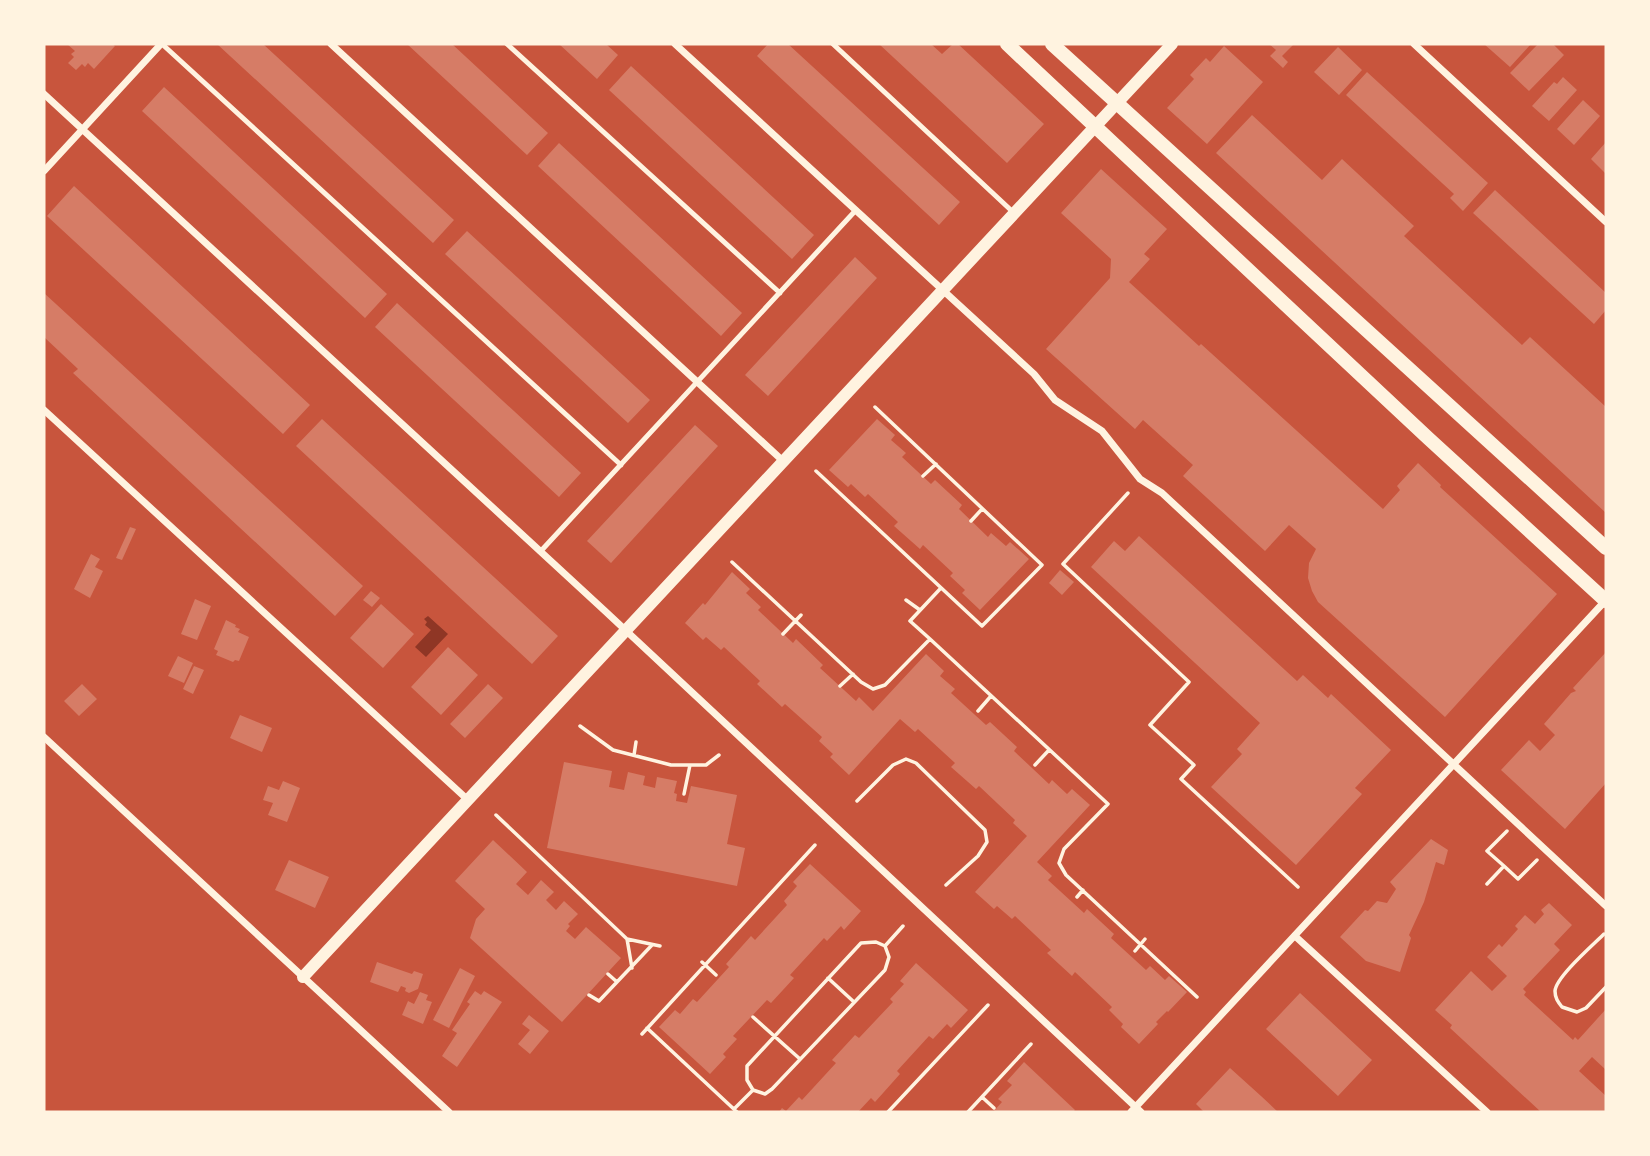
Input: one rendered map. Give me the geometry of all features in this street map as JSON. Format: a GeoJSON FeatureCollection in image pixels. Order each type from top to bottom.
{"type":"FeatureCollection","features":[{"type":"Feature","properties":{"kind":"main road"},"geometry":{"type":"LineString","coordinates":[[1007,44],[1428,438],[1606,600]]}},
{"type":"Feature","properties":{"kind":"main road"},"geometry":{"type":"LineString","coordinates":[[1052,44],[1606,548]]}},
{"type":"Feature","properties":{"kind":"street"},"geometry":{"type":"LineString","coordinates":[[44,171],[162,44]]}},
{"type":"Feature","properties":{"kind":"street"},"geometry":{"type":"LineString","coordinates":[[331,44],[783,461]]}},
{"type":"Feature","properties":{"kind":"street"},"geometry":{"type":"LineString","coordinates":[[675,44],[1034,374],[1055,400],[1102,431],[1140,479],[1162,493],[1606,906]]}},
{"type":"Feature","properties":{"kind":"street"},"geometry":{"type":"LineString","coordinates":[[303,976],[1172,44]]}},
{"type":"Feature","properties":{"kind":"street"},"geometry":{"type":"LineString","coordinates":[[1414,44],[1606,222]]}},
{"type":"Feature","properties":{"kind":"street"},"geometry":{"type":"LineString","coordinates":[[44,94],[625,630],[1136,1111],[1606,600]]}},
{"type":"Feature","properties":{"kind":"street"},"geometry":{"type":"LineString","coordinates":[[44,410],[468,800]]}},
{"type":"Feature","properties":{"kind":"street"},"geometry":{"type":"LineString","coordinates":[[44,737],[449,1112]]}},
{"type":"Feature","properties":{"kind":"street"},"geometry":{"type":"LineString","coordinates":[[1295,936],[1487,1112]]}},
{"type":"Feature","properties":{"kind":"lane"},"geometry":{"type":"LineString","coordinates":[[162,44],[621,465]]}},
{"type":"Feature","properties":{"kind":"lane"},"geometry":{"type":"LineString","coordinates":[[507,44],[780,293]]}},
{"type":"Feature","properties":{"kind":"lane"},"geometry":{"type":"LineString","coordinates":[[832,44],[1014,213]]}},
{"type":"Feature","properties":{"kind":"lane"},"geometry":{"type":"LineString","coordinates":[[540,552],[856,210]]}},
{"type":"Feature","properties":{"kind":"path"},"geometry":{"type":"LineString","coordinates":[[816,471],[982,626],[1042,565],[875,407]]}},
{"type":"Feature","properties":{"kind":"path"},"geometry":{"type":"LineString","coordinates":[[923,476],[936,464]]}},
{"type":"Feature","properties":{"kind":"path"},"geometry":{"type":"LineString","coordinates":[[1128,493],[1063,564],[1189,682],[1150,725],[1194,765],[1181,779],[1298,887]]}},
{"type":"Feature","properties":{"kind":"path"},"geometry":{"type":"LineString","coordinates":[[971,521],[982,509]]}},
{"type":"Feature","properties":{"kind":"path"},"geometry":{"type":"LineString","coordinates":[[1031,555],[1038,549]]}},
{"type":"Feature","properties":{"kind":"path"},"geometry":{"type":"LineString","coordinates":[[732,562],[866,686],[873,689],[880,688],[930,639]]}},
{"type":"Feature","properties":{"kind":"path"},"geometry":{"type":"LineString","coordinates":[[940,589],[910,621],[1108,804],[1064,849],[1059,863],[1066,875],[1197,997]]}},
{"type":"Feature","properties":{"kind":"path"},"geometry":{"type":"LineString","coordinates":[[906,600],[920,610]]}},
{"type":"Feature","properties":{"kind":"path"},"geometry":{"type":"LineString","coordinates":[[783,634],[801,615]]}},
{"type":"Feature","properties":{"kind":"path"},"geometry":{"type":"LineString","coordinates":[[840,686],[853,674]]}},
{"type":"Feature","properties":{"kind":"path"},"geometry":{"type":"LineString","coordinates":[[978,711],[991,696]]}},
{"type":"Feature","properties":{"kind":"path"},"geometry":{"type":"LineString","coordinates":[[580,726],[613,750],[671,765],[706,765],[719,755]]}},
{"type":"Feature","properties":{"kind":"path"},"geometry":{"type":"LineString","coordinates":[[634,755],[636,742]]}},
{"type":"Feature","properties":{"kind":"path"},"geometry":{"type":"LineString","coordinates":[[1035,765],[1049,750]]}},
{"type":"Feature","properties":{"kind":"path"},"geometry":{"type":"LineString","coordinates":[[857,801],[893,765],[906,759],[916,763],[985,830],[987,842],[978,856],[946,885]]}},
{"type":"Feature","properties":{"kind":"path"},"geometry":{"type":"LineString","coordinates":[[684,794],[690,765]]}},
{"type":"Feature","properties":{"kind":"path"},"geometry":{"type":"LineString","coordinates":[[496,815],[627,939],[660,946]]}},
{"type":"Feature","properties":{"kind":"path"},"geometry":{"type":"LineString","coordinates":[[1515,822],[1487,851],[1518,879],[1546,850]]}},
{"type":"Feature","properties":{"kind":"path"},"geometry":{"type":"LineString","coordinates":[[642,1034],[704,963],[815,845]]}},
{"type":"Feature","properties":{"kind":"path"},"geometry":{"type":"LineString","coordinates":[[1487,884],[1504,866]]}},
{"type":"Feature","properties":{"kind":"path"},"geometry":{"type":"LineString","coordinates":[[1077,897],[1083,890]]}},
{"type":"Feature","properties":{"kind":"path"},"geometry":{"type":"LineString","coordinates":[[885,946],[903,926]]}},
{"type":"Feature","properties":{"kind":"path"},"geometry":{"type":"LineString","coordinates":[[1604,934],[1565,974],[1555,988],[1555,993],[1562,1007],[1577,1012],[1586,1008],[1606,988]]}},
{"type":"Feature","properties":{"kind":"path"},"geometry":{"type":"LineString","coordinates":[[627,939],[632,968]]}},
{"type":"Feature","properties":{"kind":"path"},"geometry":{"type":"LineString","coordinates":[[1135,951],[1145,939]]}},
{"type":"Feature","properties":{"kind":"path"},"geometry":{"type":"LineString","coordinates":[[861,943],[885,946],[889,957],[885,970],[765,1094],[753,1090],[747,1080],[747,1066],[861,943]]}},
{"type":"Feature","properties":{"kind":"path"},"geometry":{"type":"LineString","coordinates":[[589,995],[599,1001],[652,945]]}},
{"type":"Feature","properties":{"kind":"path"},"geometry":{"type":"LineString","coordinates":[[704,963],[716,975]]}},
{"type":"Feature","properties":{"kind":"path"},"geometry":{"type":"LineString","coordinates":[[608,974],[617,983]]}},
{"type":"Feature","properties":{"kind":"path"},"geometry":{"type":"LineString","coordinates":[[828,978],[854,1002]]}},
{"type":"Feature","properties":{"kind":"path"},"geometry":{"type":"LineString","coordinates":[[888,1112],[988,1005]]}},
{"type":"Feature","properties":{"kind":"path"},"geometry":{"type":"LineString","coordinates":[[753,1017],[800,1059]]}},
{"type":"Feature","properties":{"kind":"path"},"geometry":{"type":"LineString","coordinates":[[648,1028],[736,1111],[753,1090]]}},
{"type":"Feature","properties":{"kind":"path"},"geometry":{"type":"LineString","coordinates":[[968,1112],[1031,1044]]}},
{"type":"Feature","properties":{"kind":"path"},"geometry":{"type":"LineString","coordinates":[[982,1097],[994,1108]]}},
{"type":"Feature","properties":{"kind":"shaded area"},"geometry":{"type":"Polygon","coordinates":[[[428,616],[448,634],[426,657],[415,647],[431,630],[425,625],[427,622],[424,619],[428,616]]]}},
{"type":"Feature","properties":{"kind":"building"},"geometry":{"type":"Polygon","coordinates":[[[67,44],[115,46],[94,69],[88,63],[85,67],[82,64],[76,70],[68,63],[74,57],[71,54],[75,51],[67,44]]]}},
{"type":"Feature","properties":{"kind":"building"},"geometry":{"type":"Polygon","coordinates":[[[217,44],[263,44],[454,220],[433,243],[217,44]]]}},
{"type":"Feature","properties":{"kind":"building"},"geometry":{"type":"Polygon","coordinates":[[[407,44],[452,44],[548,133],[527,155],[407,44]]]}},
{"type":"Feature","properties":{"kind":"building"},"geometry":{"type":"Polygon","coordinates":[[[559,44],[606,44],[618,55],[597,79],[559,44]]]}},
{"type":"Feature","properties":{"kind":"building"},"geometry":{"type":"Polygon","coordinates":[[[768,44],[788,44],[960,202],[939,225],[757,56],[768,44]]]}},
{"type":"Feature","properties":{"kind":"building"},"geometry":{"type":"Polygon","coordinates":[[[879,44],[931,44],[942,54],[953,44],[958,44],[1044,124],[1007,163],[879,44]]]}},
{"type":"Feature","properties":{"kind":"building"},"geometry":{"type":"Polygon","coordinates":[[[1269,44],[1294,44],[1282,56],[1288,62],[1283,68],[1270,56],[1276,50],[1269,44]]]}},
{"type":"Feature","properties":{"kind":"building"},"geometry":{"type":"Polygon","coordinates":[[[1484,44],[1531,44],[1510,67],[1484,44]]]}},
{"type":"Feature","properties":{"kind":"building"},"geometry":{"type":"Polygon","coordinates":[[[1538,44],[1553,44],[1564,55],[1529,91],[1510,73],[1538,44]]]}},
{"type":"Feature","properties":{"kind":"building"},"geometry":{"type":"Polygon","coordinates":[[[1224,46],[1263,82],[1207,144],[1167,108],[1194,79],[1190,75],[1206,58],[1210,62],[1224,46]]]}},
{"type":"Feature","properties":{"kind":"building"},"geometry":{"type":"Polygon","coordinates":[[[1338,47],[1362,70],[1339,95],[1314,72],[1338,47]]]}},
{"type":"Feature","properties":{"kind":"building"},"geometry":{"type":"Polygon","coordinates":[[[631,66],[814,235],[792,259],[609,90],[631,66]]]}},
{"type":"Feature","properties":{"kind":"building"},"geometry":{"type":"Polygon","coordinates":[[[1367,72],[1488,183],[1463,211],[1450,198],[1454,194],[1346,95],[1367,72]]]}},
{"type":"Feature","properties":{"kind":"building"},"geometry":{"type":"Polygon","coordinates":[[[1563,77],[1577,90],[1549,121],[1532,106],[1554,82],[1557,84],[1563,77]]]}},
{"type":"Feature","properties":{"kind":"building"},"geometry":{"type":"Polygon","coordinates":[[[164,87],[387,294],[365,318],[142,111],[164,87]]]}},
{"type":"Feature","properties":{"kind":"building"},"geometry":{"type":"Polygon","coordinates":[[[1583,100],[1600,116],[1574,145],[1557,129],[1583,100]]]}},
{"type":"Feature","properties":{"kind":"building"},"geometry":{"type":"Polygon","coordinates":[[[1252,115],[1322,180],[1342,159],[1414,226],[1404,236],[1522,345],[1530,337],[1606,407],[1606,513],[1216,153],[1252,115]]]}},
{"type":"Feature","properties":{"kind":"building"},"geometry":{"type":"Polygon","coordinates":[[[1606,142],[1606,171],[1605,173],[1591,159],[1606,142]]]}},
{"type":"Feature","properties":{"kind":"building"},"geometry":{"type":"Polygon","coordinates":[[[559,143],[742,313],[721,336],[538,166],[559,143]]]}},
{"type":"Feature","properties":{"kind":"building"},"geometry":{"type":"Polygon","coordinates":[[[1101,169],[1167,229],[1144,254],[1150,259],[1129,282],[1383,509],[1400,490],[1397,486],[1418,463],[1440,487],[1557,594],[1445,717],[1318,602],[1308,578],[1309,563],[1316,549],[1289,525],[1265,551],[1183,476],[1193,465],[1143,420],[1135,429],[1046,349],[1110,278],[1111,259],[1061,213],[1101,169]]]}},
{"type":"Feature","properties":{"kind":"building"},"geometry":{"type":"Polygon","coordinates":[[[74,186],[310,405],[283,434],[47,216],[74,186]]]}},
{"type":"Feature","properties":{"kind":"building"},"geometry":{"type":"Polygon","coordinates":[[[1495,190],[1606,293],[1606,310],[1594,324],[1473,213],[1495,190]]]}},
{"type":"Feature","properties":{"kind":"building"},"geometry":{"type":"Polygon","coordinates":[[[467,231],[650,400],[628,423],[445,254],[467,231]]]}},
{"type":"Feature","properties":{"kind":"building"},"geometry":{"type":"Polygon","coordinates":[[[855,257],[877,278],[768,396],[745,375],[855,257]]]}},
{"type":"Feature","properties":{"kind":"building"},"geometry":{"type":"Polygon","coordinates":[[[44,293],[363,586],[335,616],[73,373],[78,369],[44,337],[44,293]]]}},
{"type":"Feature","properties":{"kind":"building"},"geometry":{"type":"Polygon","coordinates":[[[397,303],[581,473],[559,497],[375,327],[397,303]]]}},
{"type":"Feature","properties":{"kind":"building"},"geometry":{"type":"Polygon","coordinates":[[[322,419],[558,636],[532,664],[296,446],[322,419]]]}},
{"type":"Feature","properties":{"kind":"building"},"geometry":{"type":"Polygon","coordinates":[[[877,419],[895,435],[891,440],[906,453],[902,457],[931,484],[935,480],[962,505],[959,509],[988,537],[991,533],[1006,546],[1010,542],[1029,559],[980,610],[962,593],[965,590],[950,576],[953,573],[923,545],[920,549],[894,526],[898,522],[868,494],[865,497],[851,484],[848,487],[829,470],[877,419]]]}},
{"type":"Feature","properties":{"kind":"building"},"geometry":{"type":"Polygon","coordinates":[[[695,425],[718,446],[611,563],[587,541],[695,425]]]}},
{"type":"Feature","properties":{"kind":"building"},"geometry":{"type":"Polygon","coordinates":[[[130,527],[136,529],[122,560],[116,558],[130,527]]]}},
{"type":"Feature","properties":{"kind":"building"},"geometry":{"type":"Polygon","coordinates":[[[1139,536],[1297,681],[1303,675],[1328,698],[1331,694],[1391,750],[1355,788],[1362,794],[1296,865],[1211,787],[1242,754],[1237,749],[1260,723],[1091,567],[1114,541],[1125,551],[1139,536]]]}},
{"type":"Feature","properties":{"kind":"building"},"geometry":{"type":"Polygon","coordinates":[[[91,554],[100,559],[95,567],[103,571],[90,598],[74,589],[91,554]]]}},
{"type":"Feature","properties":{"kind":"building"},"geometry":{"type":"Polygon","coordinates":[[[1060,570],[1074,582],[1062,595],[1049,583],[1060,570]]]}},
{"type":"Feature","properties":{"kind":"building"},"geometry":{"type":"Polygon","coordinates":[[[732,572],[750,589],[746,593],[761,607],[758,610],[793,643],[796,639],[823,665],[820,668],[856,701],[859,697],[873,711],[926,654],[944,671],[940,676],[955,689],[951,693],[986,725],[990,722],[1017,747],[1014,751],[1049,784],[1052,780],[1067,794],[1072,789],[1090,805],[1037,862],[1052,876],[1048,880],[1084,913],[1087,909],[1114,934],[1111,938],[1146,970],[1150,966],[1165,980],[1169,976],[1187,992],[1156,1022],[1158,1024],[1139,1044],[1121,1027],[1123,1024],[1109,1010],[1112,1007],[1075,972],[1072,976],[1047,953],[1051,950],[1015,916],[1012,919],[997,906],[994,909],[975,892],[1027,836],[1013,823],[1015,820],[979,786],[976,789],[951,767],[955,763],[918,729],[915,732],[900,719],[849,775],[830,757],[833,754],[819,741],[822,737],[785,704],[782,707],[757,684],[760,681],[724,647],[721,650],[706,637],[703,640],[685,623],[703,603],[705,605],[732,572]]]}},
{"type":"Feature","properties":{"kind":"building"},"geometry":{"type":"Polygon","coordinates":[[[371,591],[380,598],[372,607],[363,600],[371,591]]]}},
{"type":"Feature","properties":{"kind":"building"},"geometry":{"type":"Polygon","coordinates":[[[195,599],[211,606],[197,640],[181,634],[195,599]]]}},
{"type":"Feature","properties":{"kind":"building"},"geometry":{"type":"Polygon","coordinates":[[[381,604],[414,634],[383,668],[350,638],[381,604]]]}},
{"type":"Feature","properties":{"kind":"building"},"geometry":{"type":"Polygon","coordinates":[[[226,620],[240,629],[238,632],[249,637],[239,661],[233,662],[216,655],[218,651],[214,649],[226,620]]]}},
{"type":"Feature","properties":{"kind":"building"},"geometry":{"type":"Polygon","coordinates":[[[448,647],[478,675],[441,715],[411,687],[448,647]]]}},
{"type":"Feature","properties":{"kind":"building"},"geometry":{"type":"Polygon","coordinates":[[[1606,652],[1606,783],[1565,829],[1501,770],[1529,740],[1540,751],[1555,735],[1544,724],[1571,693],[1576,691],[1573,688],[1606,652]]]}},
{"type":"Feature","properties":{"kind":"building"},"geometry":{"type":"Polygon","coordinates":[[[178,656],[193,663],[184,683],[168,676],[178,656]]]}},
{"type":"Feature","properties":{"kind":"building"},"geometry":{"type":"Polygon","coordinates":[[[194,666],[204,670],[193,694],[183,689],[194,666]]]}},
{"type":"Feature","properties":{"kind":"building"},"geometry":{"type":"Polygon","coordinates":[[[82,684],[97,699],[79,716],[64,701],[82,684]]]}},
{"type":"Feature","properties":{"kind":"building"},"geometry":{"type":"Polygon","coordinates":[[[488,684],[503,698],[465,738],[450,724],[488,684]]]}},
{"type":"Feature","properties":{"kind":"building"},"geometry":{"type":"Polygon","coordinates":[[[240,715],[272,728],[262,752],[230,738],[240,715]]]}},
{"type":"Feature","properties":{"kind":"building"},"geometry":{"type":"Polygon","coordinates":[[[564,762],[612,771],[609,787],[624,790],[628,772],[645,776],[643,785],[655,788],[657,777],[677,781],[674,793],[677,794],[676,801],[687,803],[691,786],[737,795],[727,844],[745,848],[737,886],[547,848],[564,762]]]}},
{"type":"Feature","properties":{"kind":"building"},"geometry":{"type":"Polygon","coordinates":[[[283,781],[300,788],[287,822],[268,815],[273,803],[263,800],[268,786],[279,790],[283,781]]]}},
{"type":"Feature","properties":{"kind":"building"},"geometry":{"type":"Polygon","coordinates":[[[1431,839],[1448,850],[1444,865],[1436,862],[1424,902],[1409,935],[1411,938],[1400,972],[1366,961],[1340,937],[1377,901],[1387,903],[1396,889],[1390,882],[1431,839]]]}},
{"type":"Feature","properties":{"kind":"building"},"geometry":{"type":"Polygon","coordinates":[[[493,840],[527,872],[516,884],[528,895],[541,880],[554,892],[546,900],[556,910],[564,901],[578,914],[568,924],[570,926],[566,931],[575,939],[586,927],[621,958],[562,1022],[470,938],[476,919],[485,909],[455,881],[493,840]]]}},
{"type":"Feature","properties":{"kind":"building"},"geometry":{"type":"Polygon","coordinates":[[[289,860],[329,877],[315,908],[275,890],[289,860]]]}},
{"type":"Feature","properties":{"kind":"building"},"geometry":{"type":"Polygon","coordinates":[[[810,864],[861,911],[844,930],[841,926],[827,941],[824,938],[790,975],[794,978],[771,1003],[767,1000],[733,1036],[737,1039],[723,1054],[726,1057],[710,1074],[659,1027],[675,1010],[680,1014],[693,999],[697,1002],[729,967],[726,964],[751,936],[755,940],[787,905],[784,901],[797,886],[793,882],[810,864]]]}},
{"type":"Feature","properties":{"kind":"building"},"geometry":{"type":"Polygon","coordinates":[[[1549,903],[1572,925],[1554,944],[1560,950],[1523,989],[1526,992],[1524,995],[1573,1040],[1575,1037],[1578,1040],[1606,1009],[1606,1070],[1592,1057],[1579,1071],[1606,1096],[1606,1112],[1541,1112],[1450,1028],[1452,1025],[1435,1010],[1471,971],[1492,991],[1507,976],[1487,957],[1499,944],[1502,947],[1518,929],[1515,926],[1525,915],[1535,924],[1544,914],[1541,910],[1549,903]]]}},
{"type":"Feature","properties":{"kind":"building"},"geometry":{"type":"Polygon","coordinates":[[[377,962],[412,974],[414,971],[423,974],[418,989],[409,993],[401,986],[398,992],[370,982],[377,962]]]}},
{"type":"Feature","properties":{"kind":"building"},"geometry":{"type":"Polygon","coordinates":[[[916,963],[968,1010],[951,1028],[947,1024],[933,1039],[929,1036],[897,1071],[900,1074],[875,1102],[871,1098],[858,1112],[779,1112],[782,1108],[786,1111],[799,1097],[802,1100],[836,1063],[832,1060],[855,1035],[859,1038],[893,1002],[890,999],[904,984],[900,981],[916,963]]]}},
{"type":"Feature","properties":{"kind":"building"},"geometry":{"type":"Polygon","coordinates":[[[460,968],[475,976],[449,1028],[433,1020],[460,968]]]}},
{"type":"Feature","properties":{"kind":"building"},"geometry":{"type":"Polygon","coordinates":[[[475,991],[481,995],[484,991],[502,1002],[457,1067],[442,1056],[457,1033],[452,1030],[470,1004],[467,1002],[475,991]]]}},
{"type":"Feature","properties":{"kind":"building"},"geometry":{"type":"Polygon","coordinates":[[[420,992],[428,995],[426,1000],[432,1002],[423,1024],[402,1015],[408,1001],[414,1004],[420,992]]]}},
{"type":"Feature","properties":{"kind":"building"},"geometry":{"type":"Polygon","coordinates":[[[1300,993],[1372,1060],[1338,1096],[1266,1029],[1300,993]]]}},
{"type":"Feature","properties":{"kind":"building"},"geometry":{"type":"Polygon","coordinates":[[[529,1015],[549,1031],[530,1054],[518,1044],[530,1030],[522,1024],[529,1015]]]}},
{"type":"Feature","properties":{"kind":"building"},"geometry":{"type":"Polygon","coordinates":[[[1024,1062],[1075,1110],[993,1112],[1002,1102],[998,1099],[1012,1085],[1007,1081],[1024,1062]]]}},
{"type":"Feature","properties":{"kind":"building"},"geometry":{"type":"Polygon","coordinates":[[[1230,1068],[1278,1112],[1204,1112],[1196,1104],[1230,1068]]]}}]}
